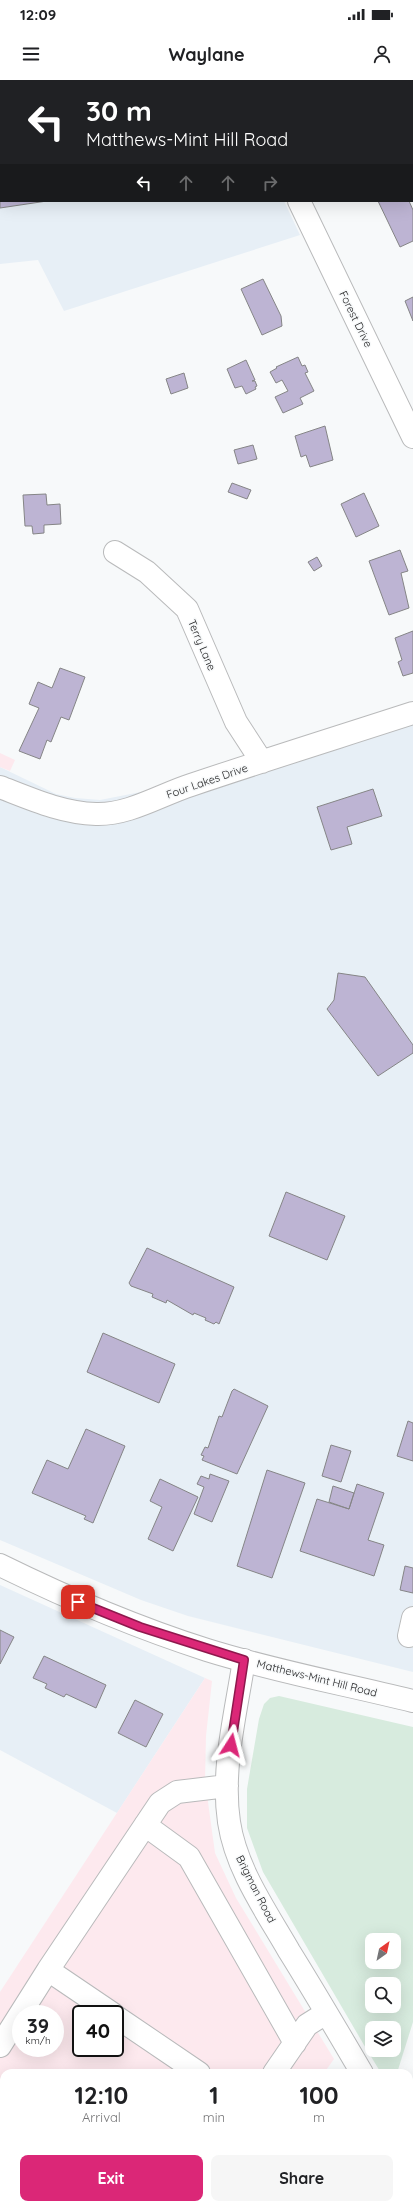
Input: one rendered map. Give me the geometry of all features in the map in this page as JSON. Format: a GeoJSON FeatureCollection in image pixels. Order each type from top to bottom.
{"type":"FeatureCollection","features":[{"type":"Feature","properties":{"kind":"street","name":"Forest Drive"},"geometry":{"type":"LineString","coordinates":[[299,202],[413,437]]}},
{"type":"Feature","properties":{"kind":"street","name":"Terry Lane"},"geometry":{"type":"LineString","coordinates":[[115,552],[147,572],[186,609],[236,722],[262,762]]}},
{"type":"Feature","properties":{"kind":"street","name":"Four Lakes Drive"},"geometry":{"type":"LineString","coordinates":[[0,787],[54,808],[97,814],[129,809],[186,787],[413,713]]}},
{"type":"Feature","properties":{"kind":"street","name":"Matthews-Mint Hill Road"},"geometry":{"type":"LineString","coordinates":[[0,1564],[50,1589],[140,1627],[244,1660],[413,1701]]}},
{"type":"Feature","properties":{"kind":"street","name":"Brigman Road"},"geometry":{"type":"LineString","coordinates":[[244,1660],[229,1760],[227,1786],[229,1824],[244,1870],[267,1914],[360,2069]]}},
{"type":"Feature","properties":{"kind":"street"},"geometry":{"type":"LineString","coordinates":[[0,2046],[48,1970],[160,1802],[177,1792],[227,1786]]}},
{"type":"Feature","properties":{"kind":"street"},"geometry":{"type":"LineString","coordinates":[[145,1826],[189,1857],[295,2043]]}},
{"type":"Feature","properties":{"kind":"street"},"geometry":{"type":"LineString","coordinates":[[48,1970],[99,2005]]}},
{"type":"Feature","properties":{"kind":"street"},"geometry":{"type":"LineString","coordinates":[[277,2069],[307,2025],[326,2013]]}},
{"type":"Feature","properties":{"kind":"street"},"geometry":{"type":"LineString","coordinates":[[124,2022],[193,2069]]}},
{"type":"Feature","properties":{"kind":"shaded area"},"geometry":{"type":"Polygon","coordinates":[[[0,202],[284,202],[300,235],[64,311],[38,260],[0,264],[0,202]]]}},
{"type":"Feature","properties":{"kind":"shaded area"},"geometry":{"type":"Polygon","coordinates":[[[413,708],[413,1672],[188,1616],[141,1600],[0,1540],[0,767],[56,794],[75,798],[100,800],[146,791],[413,708]]]}},
{"type":"Feature","properties":{"kind":"shaded area"},"geometry":{"type":"Polygon","coordinates":[[[0,753],[15,760],[10,771],[0,767],[0,753]]]}},
{"type":"Feature","properties":{"kind":"shaded area"},"geometry":{"type":"Polygon","coordinates":[[[0,1585],[205,1678],[117,1813],[0,1750],[0,1585]]]}},
{"type":"Feature","properties":{"kind":"shaded area"},"geometry":{"type":"Polygon","coordinates":[[[205,1678],[212,1681],[206,1736],[205,1780],[215,1853],[236,1898],[334,2059],[327,2069],[0,2069],[0,1992],[205,1678]]]}},
{"type":"Feature","properties":{"kind":"green space"},"geometry":{"type":"Polygon","coordinates":[[[279,1696],[413,1727],[413,2022],[398,2069],[379,2069],[371,2057],[401,2057],[401,2021],[365,2021],[365,2047],[263,1872],[247,1828],[247,1789],[259,1719],[264,1704],[270,1698],[279,1696]]]}},
{"type":"Feature","properties":{"kind":"building"},"geometry":{"type":"Polygon","coordinates":[[[0,202],[40,202],[0,208],[0,202]]]}},
{"type":"Feature","properties":{"kind":"building"},"geometry":{"type":"Polygon","coordinates":[[[378,202],[409,202],[413,210],[413,241],[400,247],[378,202]]]}},
{"type":"Feature","properties":{"kind":"building"},"geometry":{"type":"Polygon","coordinates":[[[263,279],[281,316],[282,326],[262,335],[241,289],[263,279]]]}},
{"type":"Feature","properties":{"kind":"building"},"geometry":{"type":"Polygon","coordinates":[[[413,297],[413,321],[405,301],[413,297]]]}},
{"type":"Feature","properties":{"kind":"building"},"geometry":{"type":"Polygon","coordinates":[[[298,357],[302,366],[305,365],[308,372],[305,373],[314,391],[300,398],[303,404],[283,413],[275,397],[288,391],[282,380],[276,383],[270,372],[277,368],[276,367],[298,357]]]}},
{"type":"Feature","properties":{"kind":"building"},"geometry":{"type":"Polygon","coordinates":[[[246,360],[255,380],[252,381],[255,381],[257,386],[255,387],[256,389],[246,394],[242,386],[235,388],[227,369],[246,360]]]}},
{"type":"Feature","properties":{"kind":"building"},"geometry":{"type":"Polygon","coordinates":[[[184,373],[188,388],[171,394],[166,379],[184,373]]]}},
{"type":"Feature","properties":{"kind":"building"},"geometry":{"type":"Polygon","coordinates":[[[325,426],[333,460],[310,467],[306,455],[301,457],[295,436],[325,426]]]}},
{"type":"Feature","properties":{"kind":"building"},"geometry":{"type":"Polygon","coordinates":[[[253,445],[257,459],[238,464],[234,450],[253,445]]]}},
{"type":"Feature","properties":{"kind":"building"},"geometry":{"type":"Polygon","coordinates":[[[232,483],[251,490],[247,499],[228,492],[232,483]]]}},
{"type":"Feature","properties":{"kind":"building"},"geometry":{"type":"Polygon","coordinates":[[[364,493],[379,526],[356,537],[341,504],[364,493]]]}},
{"type":"Feature","properties":{"kind":"building"},"geometry":{"type":"Polygon","coordinates":[[[46,494],[47,505],[60,504],[61,524],[44,525],[44,533],[33,534],[32,526],[25,526],[23,495],[46,494]]]}},
{"type":"Feature","properties":{"kind":"building"},"geometry":{"type":"Polygon","coordinates":[[[400,550],[408,571],[401,573],[409,608],[389,615],[369,561],[400,550]]]}},
{"type":"Feature","properties":{"kind":"building"},"geometry":{"type":"Polygon","coordinates":[[[317,557],[322,566],[314,571],[308,562],[317,557]]]}},
{"type":"Feature","properties":{"kind":"building"},"geometry":{"type":"Polygon","coordinates":[[[413,631],[413,673],[403,676],[398,662],[402,660],[395,638],[413,631]]]}},
{"type":"Feature","properties":{"kind":"building"},"geometry":{"type":"Polygon","coordinates":[[[60,668],[85,677],[69,720],[61,717],[51,742],[47,740],[40,759],[19,751],[39,708],[29,704],[38,682],[52,688],[60,668]]]}},
{"type":"Feature","properties":{"kind":"building"},"geometry":{"type":"Polygon","coordinates":[[[373,789],[382,816],[347,827],[352,844],[331,850],[317,807],[373,789]]]}},
{"type":"Feature","properties":{"kind":"building"},"geometry":{"type":"Polygon","coordinates":[[[338,973],[365,977],[413,1045],[413,1053],[378,1076],[327,1009],[334,1000],[338,973]]]}},
{"type":"Feature","properties":{"kind":"building"},"geometry":{"type":"Polygon","coordinates":[[[286,1192],[345,1216],[327,1260],[269,1236],[286,1192]]]}},
{"type":"Feature","properties":{"kind":"building"},"geometry":{"type":"Polygon","coordinates":[[[147,1248],[234,1287],[219,1324],[216,1322],[214,1324],[205,1320],[206,1318],[194,1313],[193,1315],[167,1300],[166,1303],[152,1297],[153,1294],[131,1286],[129,1283],[147,1248]]]}},
{"type":"Feature","properties":{"kind":"building"},"geometry":{"type":"Polygon","coordinates":[[[103,1333],[175,1364],[159,1403],[87,1372],[103,1333]]]}},
{"type":"Feature","properties":{"kind":"building"},"geometry":{"type":"Polygon","coordinates":[[[234,1389],[268,1406],[237,1474],[202,1460],[204,1456],[201,1455],[205,1447],[208,1448],[219,1416],[222,1417],[234,1389]]]}},
{"type":"Feature","properties":{"kind":"building"},"geometry":{"type":"Polygon","coordinates":[[[408,1421],[413,1423],[413,1461],[397,1456],[408,1421]]]}},
{"type":"Feature","properties":{"kind":"building"},"geometry":{"type":"Polygon","coordinates":[[[86,1429],[125,1446],[93,1523],[84,1519],[86,1516],[32,1493],[47,1460],[68,1469],[86,1429]]]}},
{"type":"Feature","properties":{"kind":"building"},"geometry":{"type":"Polygon","coordinates":[[[331,1445],[351,1451],[341,1482],[322,1476],[331,1445]]]}},
{"type":"Feature","properties":{"kind":"building"},"geometry":{"type":"Polygon","coordinates":[[[267,1470],[305,1483],[272,1578],[237,1566],[267,1470]]]}},
{"type":"Feature","properties":{"kind":"building"},"geometry":{"type":"Polygon","coordinates":[[[210,1474],[229,1481],[212,1522],[194,1514],[204,1487],[197,1484],[201,1476],[209,1479],[210,1474]]]}},
{"type":"Feature","properties":{"kind":"building"},"geometry":{"type":"Polygon","coordinates":[[[160,1479],[198,1497],[173,1551],[148,1539],[162,1507],[150,1501],[160,1479]]]}},
{"type":"Feature","properties":{"kind":"building"},"geometry":{"type":"Polygon","coordinates":[[[357,1484],[384,1493],[368,1540],[384,1545],[374,1576],[300,1551],[317,1499],[349,1509],[357,1484]]]}},
{"type":"Feature","properties":{"kind":"building"},"geometry":{"type":"Polygon","coordinates":[[[333,1486],[354,1493],[349,1509],[329,1502],[333,1486]]]}},
{"type":"Feature","properties":{"kind":"building"},"geometry":{"type":"Polygon","coordinates":[[[405,1566],[413,1568],[413,1593],[400,1590],[405,1566]]]}},
{"type":"Feature","properties":{"kind":"building"},"geometry":{"type":"Polygon","coordinates":[[[0,1630],[14,1637],[0,1664],[0,1630]]]}},
{"type":"Feature","properties":{"kind":"building"},"geometry":{"type":"Polygon","coordinates":[[[44,1656],[106,1685],[96,1708],[66,1694],[64,1697],[45,1688],[47,1684],[33,1678],[44,1656]]]}},
{"type":"Feature","properties":{"kind":"building"},"geometry":{"type":"Polygon","coordinates":[[[135,1700],[163,1714],[146,1747],[118,1733],[135,1700]]]}},
{"type":"Feature","properties":{"kind":"route"},"geometry":{"type":"LineString","coordinates":[[78,1602],[140,1627],[208,1650],[244,1660],[231,1745]]}}]}
